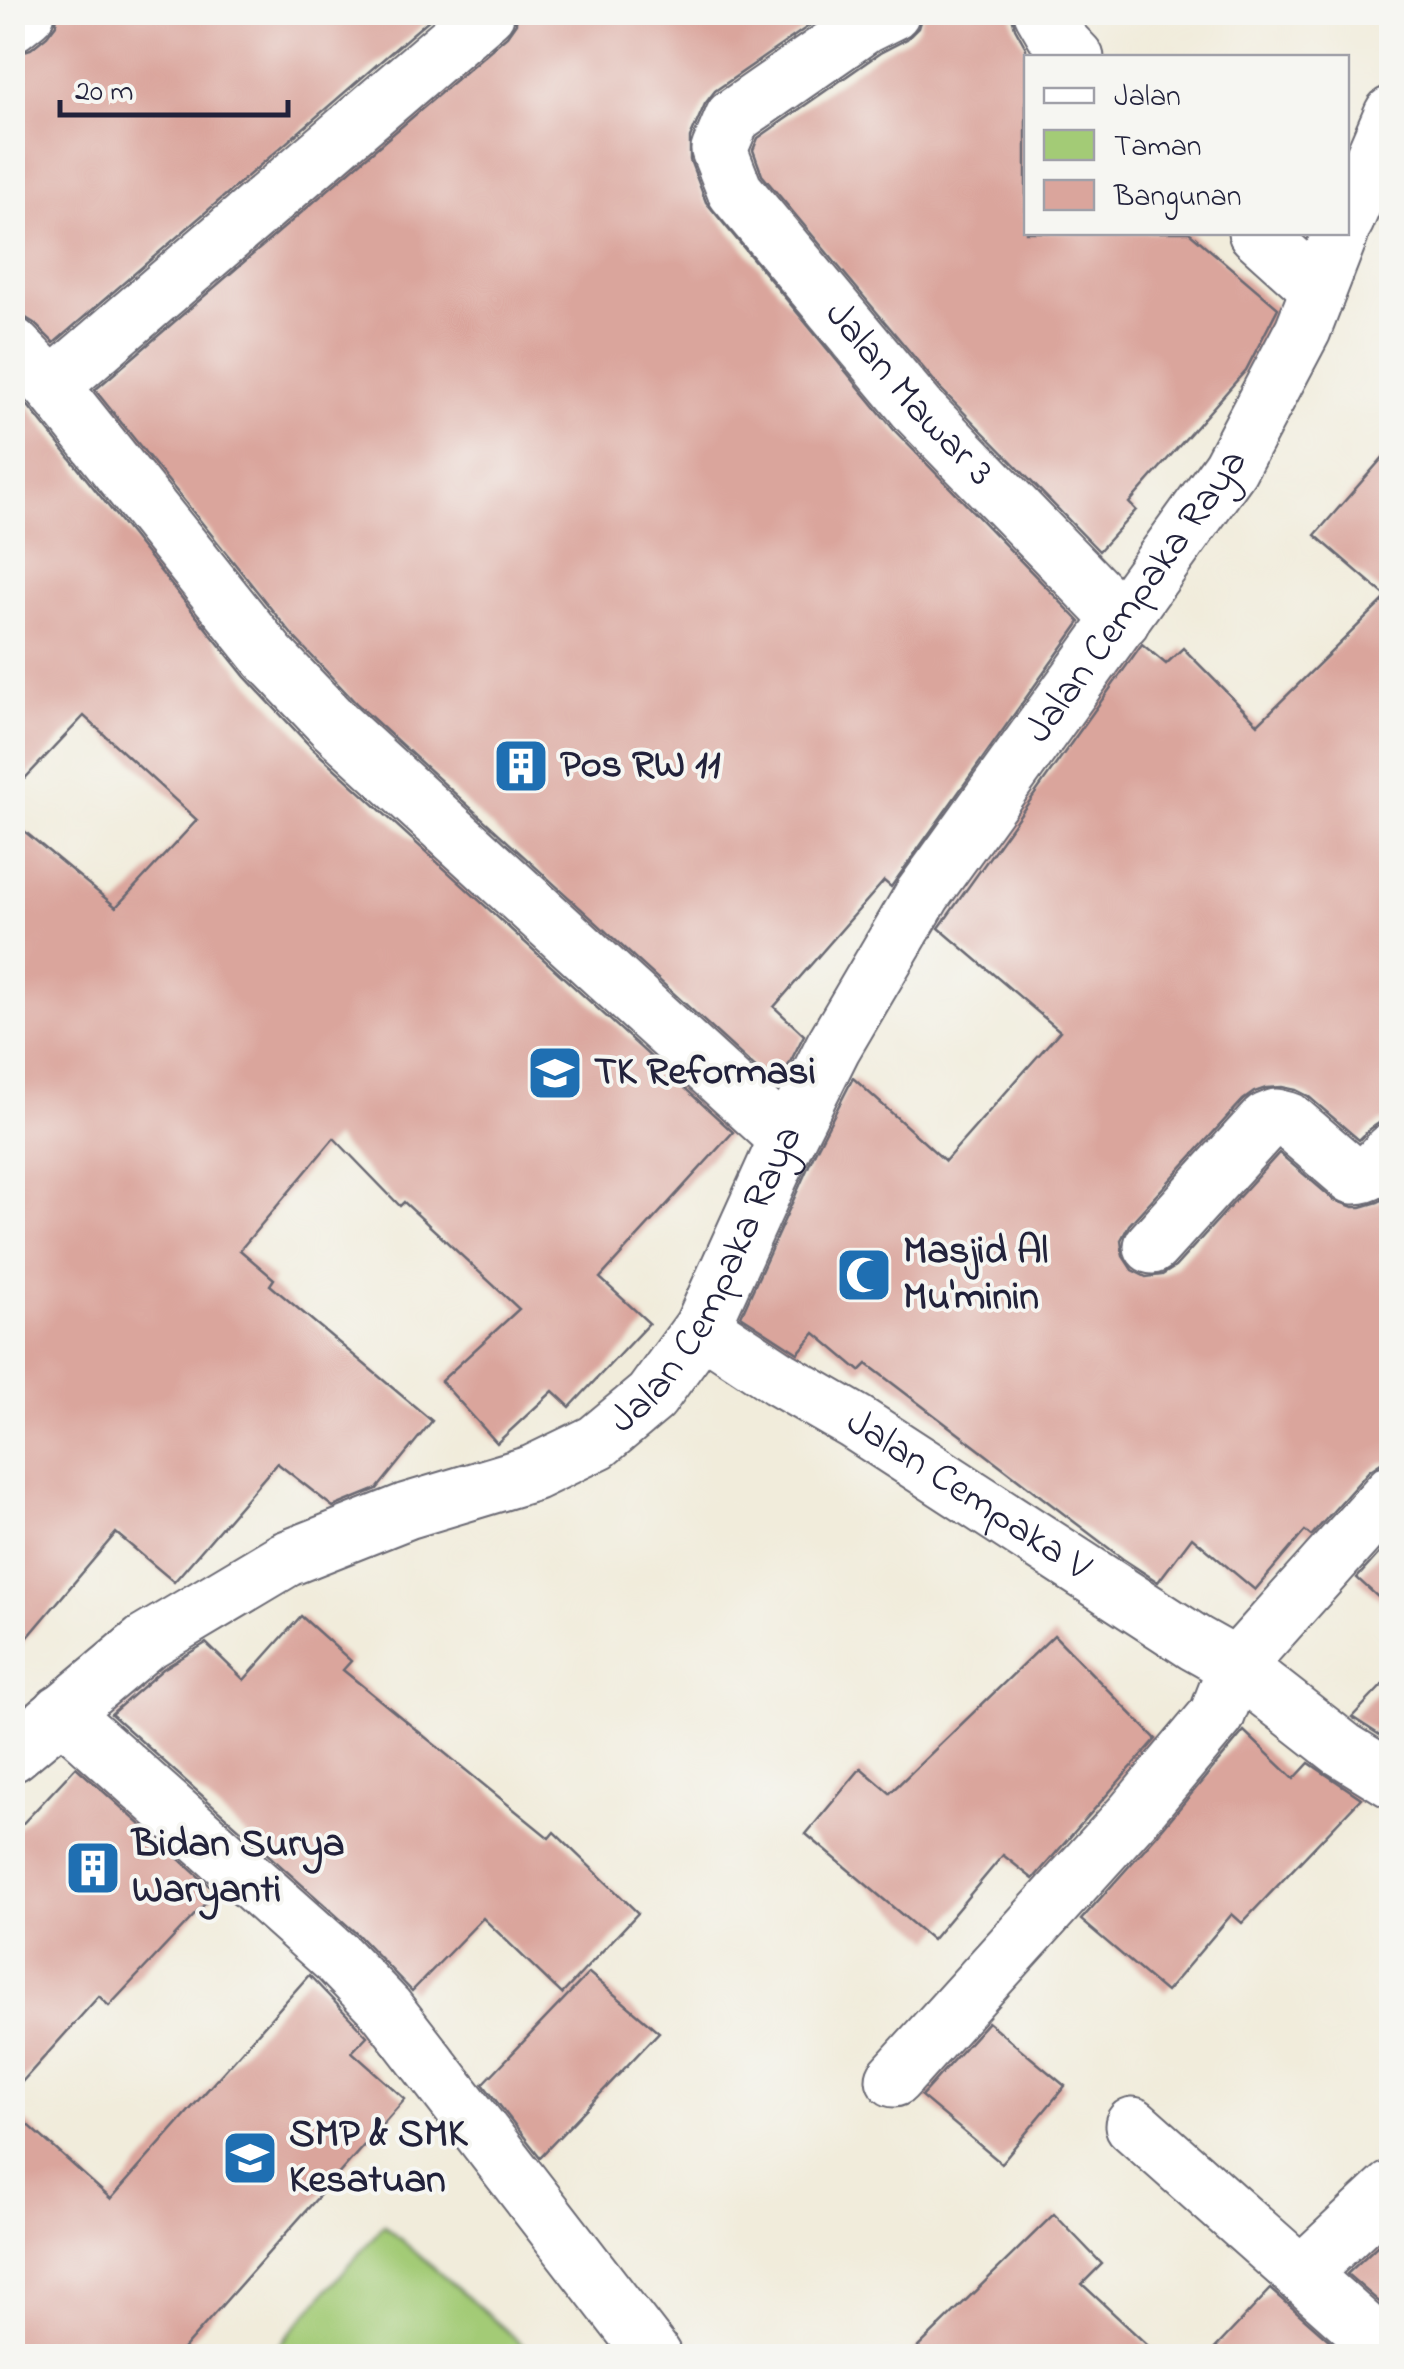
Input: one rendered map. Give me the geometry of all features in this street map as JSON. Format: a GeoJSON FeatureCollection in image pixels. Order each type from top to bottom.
{"type":"FeatureCollection","features":[{"type":"Feature","properties":{"kind":"street"},"geometry":{"type":"LineString","coordinates":[[12,24],[27,12]]}},
{"type":"Feature","properties":{"kind":"street"},"geometry":{"type":"LineString","coordinates":[[52,386],[487,12]]}},
{"type":"Feature","properties":{"kind":"street","name":"Jalan Mawar 3"},"geometry":{"type":"LineString","coordinates":[[892,12],[864,26],[733,117],[718,150],[735,191],[918,410],[1122,620]]}},
{"type":"Feature","properties":{"kind":"street"},"geometry":{"type":"LineString","coordinates":[[1042,12],[1057,38],[1073,55]]}},
{"type":"Feature","properties":{"kind":"street"},"geometry":{"type":"LineString","coordinates":[[1349,213],[1390,119]]}},
{"type":"Feature","properties":{"kind":"street"},"geometry":{"type":"LineString","coordinates":[[1259,235],[1318,288]]}},
{"type":"Feature","properties":{"kind":"street","name":"Jalan Cempaka Raya"},"geometry":{"type":"LineString","coordinates":[[12,1754],[145,1644],[286,1559],[407,1511],[533,1473],[597,1442],[651,1398],[702,1327],[832,1048],[923,894],[1230,468],[1303,330],[1341,235]]}},
{"type":"Feature","properties":{"kind":"street"},"geometry":{"type":"LineString","coordinates":[[12,346],[52,386],[270,657],[322,712],[787,1139]]}},
{"type":"Feature","properties":{"kind":"street"},"geometry":{"type":"LineString","coordinates":[[1152,1246],[1266,1121],[1276,1117],[1288,1120],[1353,1176],[1372,1171],[1392,1151]]}},
{"type":"Feature","properties":{"kind":"street","name":"Jalan Cempaka V"},"geometry":{"type":"LineString","coordinates":[[702,1327],[1211,1654],[1230,1682],[1392,1780]]}},
{"type":"Feature","properties":{"kind":"street"},"geometry":{"type":"LineString","coordinates":[[894,2079],[1134,1814],[1218,1715],[1230,1682],[1392,1492]]}},
{"type":"Feature","properties":{"kind":"street"},"geometry":{"type":"LineString","coordinates":[[61,1712],[337,1958],[386,2009],[654,2356]]}},
{"type":"Feature","properties":{"kind":"street"},"geometry":{"type":"LineString","coordinates":[[1133,2125],[1392,2356]]}},
{"type":"Feature","properties":{"kind":"street"},"geometry":{"type":"LineString","coordinates":[[1301,2274],[1392,2189]]}},
{"type":"Feature","properties":{"kind":"green space"},"geometry":{"type":"Polygon","coordinates":[[[384,2225],[535,2356],[270,2356],[384,2225]]]}},
{"type":"Feature","properties":{"kind":"building"},"geometry":{"type":"Polygon","coordinates":[[[57,12],[438,12],[54,343],[34,323],[21,315],[12,315],[12,55],[31,49],[47,36],[56,24],[57,12]]]}},
{"type":"Feature","properties":{"kind":"building"},"geometry":{"type":"Polygon","coordinates":[[[517,12],[829,12],[715,91],[705,104],[690,138],[690,160],[706,202],[894,430],[1080,622],[891,887],[884,881],[774,1007],[804,1035],[774,1085],[357,704],[293,636],[95,390],[507,36],[516,23],[517,12]]]}},
{"type":"Feature","properties":{"kind":"building"},"geometry":{"type":"Polygon","coordinates":[[[923,12],[1011,12],[1026,48],[1024,235],[1193,235],[1278,308],[1246,370],[1129,503],[1136,510],[1099,551],[941,389],[762,175],[753,150],[758,138],[918,28],[923,12]]]}},
{"type":"Feature","properties":{"kind":"building"},"geometry":{"type":"Polygon","coordinates":[[[12,390],[245,677],[312,748],[733,1132],[600,1278],[649,1323],[570,1407],[553,1391],[497,1443],[441,1381],[519,1309],[404,1202],[400,1206],[334,1138],[240,1250],[274,1279],[270,1285],[432,1421],[377,1489],[333,1507],[277,1463],[174,1582],[116,1533],[12,1656],[12,821],[116,907],[197,820],[84,716],[12,792],[12,390]]]}},
{"type":"Feature","properties":{"kind":"building"},"geometry":{"type":"Polygon","coordinates":[[[1392,447],[1392,1121],[1382,1121],[1359,1140],[1296,1090],[1282,1087],[1254,1092],[1129,1225],[1121,1240],[1123,1256],[1132,1270],[1146,1277],[1162,1275],[1175,1267],[1279,1153],[1334,1200],[1361,1207],[1392,1195],[1392,1462],[1381,1463],[1369,1471],[1311,1536],[1305,1531],[1255,1590],[1192,1537],[1158,1582],[867,1364],[860,1371],[815,1333],[798,1353],[741,1316],[853,1078],[945,1161],[1060,1031],[939,928],[1142,644],[1166,664],[1183,648],[1258,724],[1387,597],[1315,535],[1392,447]]]}},
{"type":"Feature","properties":{"kind":"building"},"geometry":{"type":"Polygon","coordinates":[[[1392,1539],[1392,1610],[1357,1578],[1392,1539]]]}},
{"type":"Feature","properties":{"kind":"building"},"geometry":{"type":"Polygon","coordinates":[[[301,1616],[351,1661],[343,1670],[549,1838],[554,1832],[638,1913],[562,1994],[483,1918],[412,1991],[358,1935],[111,1714],[163,1669],[206,1643],[244,1680],[301,1616]]]}},
{"type":"Feature","properties":{"kind":"building"},"geometry":{"type":"Polygon","coordinates":[[[1054,1635],[1156,1739],[1033,1879],[1003,1855],[932,1940],[806,1834],[861,1768],[890,1793],[1054,1635]]]}},
{"type":"Feature","properties":{"kind":"building"},"geometry":{"type":"Polygon","coordinates":[[[1392,1675],[1392,1743],[1352,1717],[1392,1675]]]}},
{"type":"Feature","properties":{"kind":"building"},"geometry":{"type":"Polygon","coordinates":[[[1244,1731],[1294,1779],[1309,1763],[1361,1798],[1242,1923],[1232,1914],[1166,1992],[1081,1920],[1244,1731]]]}},
{"type":"Feature","properties":{"kind":"building","name":"Bidan Surya Waryanti"},"geometry":{"type":"Polygon","coordinates":[[[76,1767],[216,1892],[109,2006],[99,1996],[12,2093],[12,1835],[76,1767]]]}},
{"type":"Feature","properties":{"kind":"building"},"geometry":{"type":"Polygon","coordinates":[[[589,1973],[659,2032],[540,2157],[483,2084],[589,1973]]]}},
{"type":"Feature","properties":{"kind":"building","name":"SMP & SMK Kesatuan"},"geometry":{"type":"Polygon","coordinates":[[[309,1975],[367,2036],[352,2052],[405,2099],[177,2356],[12,2356],[12,2110],[111,2199],[309,1975]]]}},
{"type":"Feature","properties":{"kind":"building"},"geometry":{"type":"Polygon","coordinates":[[[988,2022],[1065,2086],[1001,2163],[921,2096],[988,2022]]]}},
{"type":"Feature","properties":{"kind":"building"},"geometry":{"type":"Polygon","coordinates":[[[1054,2214],[1102,2264],[1082,2284],[1159,2356],[909,2356],[1054,2214]]]}},
{"type":"Feature","properties":{"kind":"building"},"geometry":{"type":"Polygon","coordinates":[[[1392,2232],[1392,2313],[1347,2274],[1392,2232]]]}},
{"type":"Feature","properties":{"kind":"building"},"geometry":{"type":"Polygon","coordinates":[[[1271,2289],[1347,2356],[1208,2356],[1271,2289]]]}},
{"type":"Feature","properties":{"kind":"place","name":"Pos RW 11"},"geometry":{"type":"Point","coordinates":[521,766]}},
{"type":"Feature","properties":{"kind":"place","name":"TK Reformasi"},"geometry":{"type":"Point","coordinates":[555,1073]}},
{"type":"Feature","properties":{"kind":"place","name":"Masjid Al Mu'minin"},"geometry":{"type":"Point","coordinates":[864,1275]}},
{"type":"Feature","properties":{"kind":"place","name":"Bidan Surya Waryanti"},"geometry":{"type":"Point","coordinates":[93,1868]}},
{"type":"Feature","properties":{"kind":"place","name":"SMP & SMK Kesatuan"},"geometry":{"type":"Point","coordinates":[250,2158]}}]}
